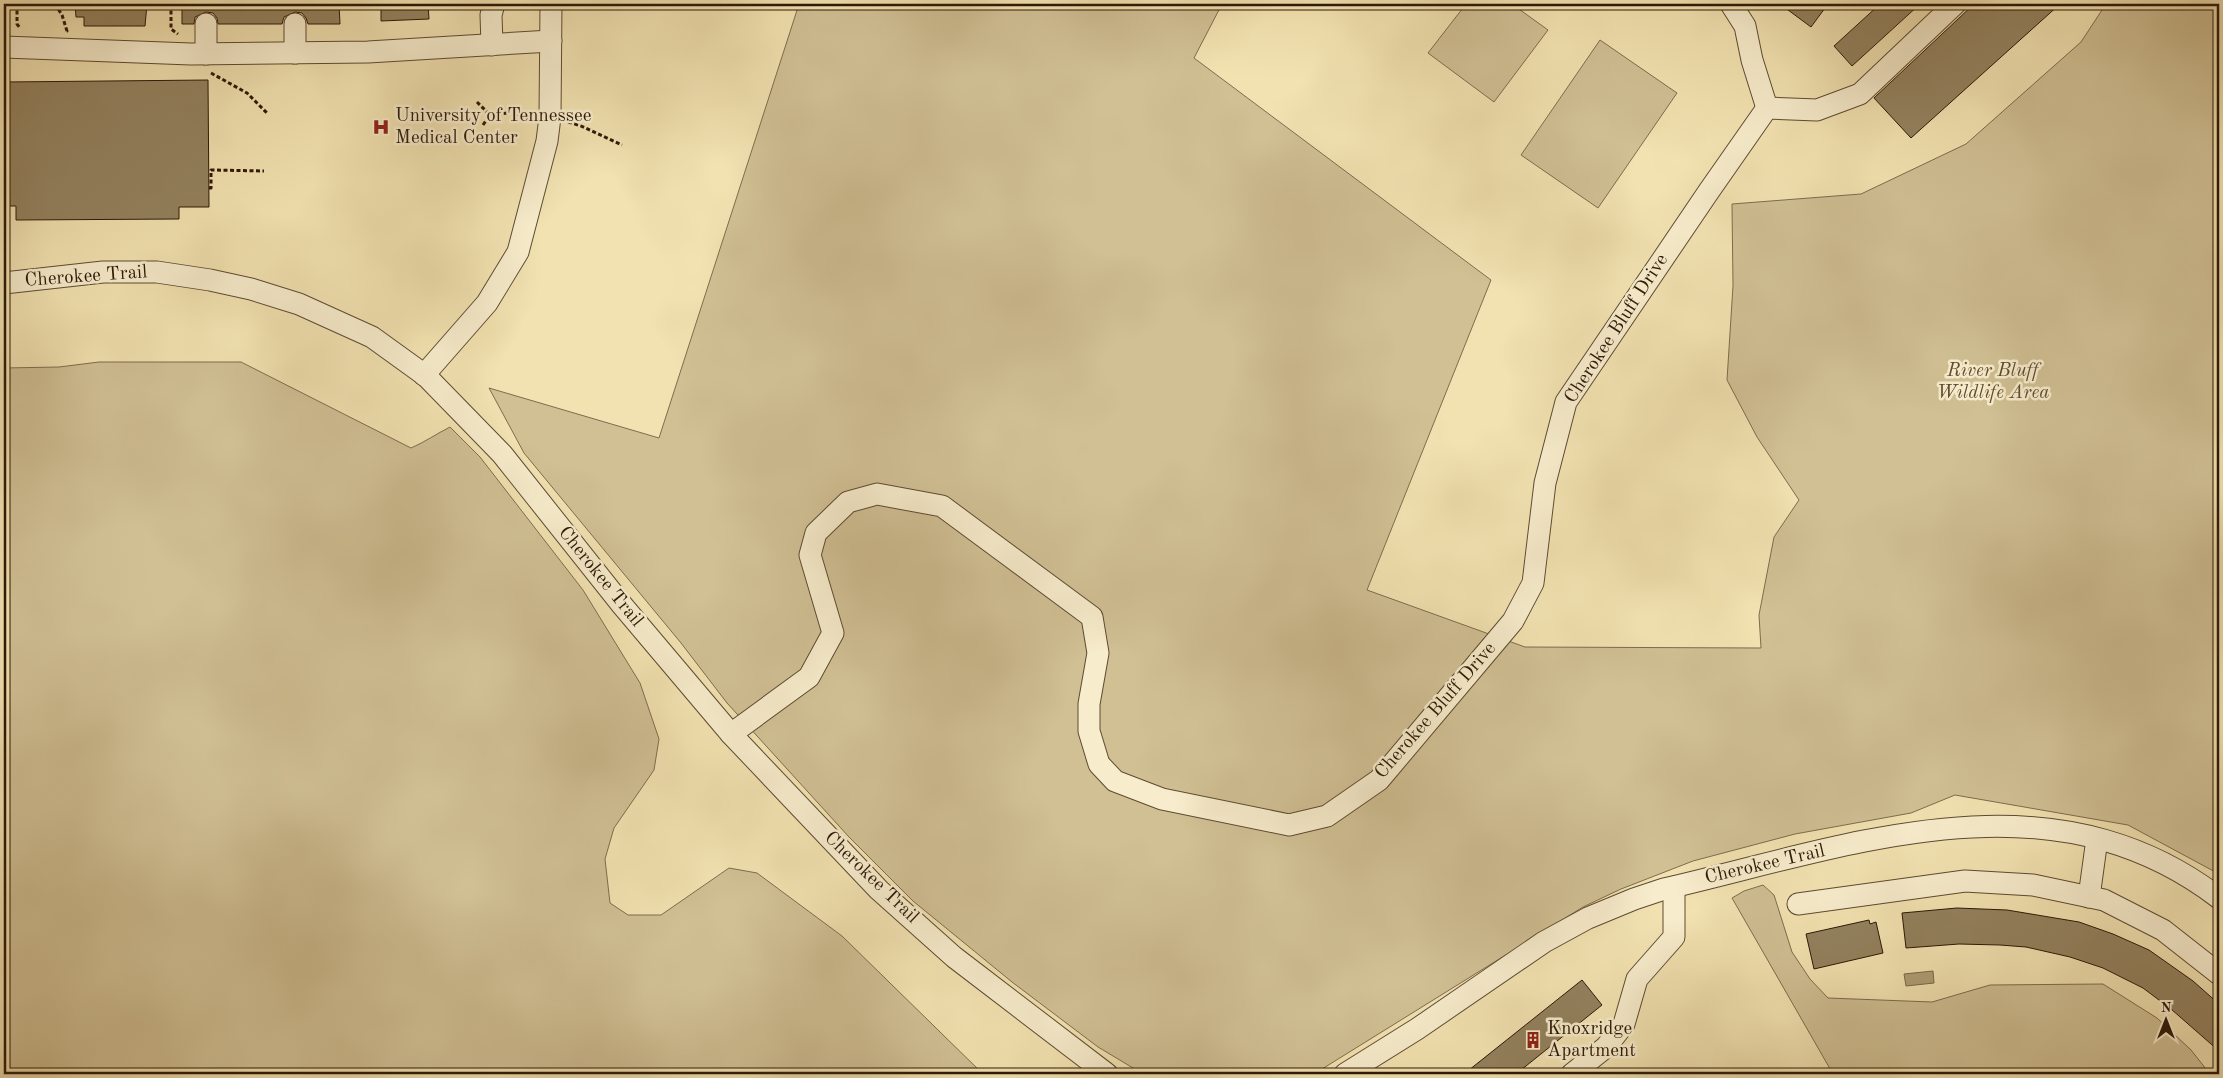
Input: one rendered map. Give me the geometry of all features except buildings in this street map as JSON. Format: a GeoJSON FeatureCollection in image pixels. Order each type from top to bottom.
{"type":"FeatureCollection","features":[{"type":"Feature","properties":{"kind":"street"},"geometry":{"type":"LineString","coordinates":[[494,4],[491,15],[498,44]]}},
{"type":"Feature","properties":{"kind":"street"},"geometry":{"type":"LineString","coordinates":[[498,44],[502,4]]}},
{"type":"Feature","properties":{"kind":"street"},"geometry":{"type":"LineString","coordinates":[[424,375],[486,302],[518,252],[547,141],[551,4]]}},
{"type":"Feature","properties":{"kind":"street"},"geometry":{"type":"LineString","coordinates":[[1731,4],[1745,26],[1752,60],[1767,108],[1817,110],[1860,94],[1955,4]]}},
{"type":"Feature","properties":{"kind":"street"},"geometry":{"type":"LineString","coordinates":[[206,24],[206,54]]}},
{"type":"Feature","properties":{"kind":"street"},"geometry":{"type":"LineString","coordinates":[[294,24],[295,53]]}},
{"type":"Feature","properties":{"kind":"street"},"geometry":{"type":"LineString","coordinates":[[4,47],[206,54],[368,52],[551,41]]}},
{"type":"Feature","properties":{"kind":"street","name":"Cherokee Bluff Drive"},"geometry":{"type":"LineString","coordinates":[[731,734],[809,677],[833,633],[810,555],[816,533],[848,502],[877,494],[942,506],[1092,617],[1098,653],[1089,704],[1089,731],[1099,764],[1115,781],[1162,799],[1289,825],[1327,816],[1379,780],[1513,621],[1533,583],[1544,484],[1566,402],[1767,108]]}},
{"type":"Feature","properties":{"kind":"street","name":"Cherokee Trail"},"geometry":{"type":"LineString","coordinates":[[4,283],[104,272],[157,272],[251,289],[299,304],[364,334],[424,375],[502,454],[622,605],[731,734],[879,890],[954,957],[1107,1074]]}},
{"type":"Feature","properties":{"kind":"street","name":"Cherokee Trail"},"geometry":{"type":"LineString","coordinates":[[1345,1074],[1417,1029],[1544,942],[1588,918],[1634,899],[1674,887],[1871,840],[1942,828],[1984,825],[2012,825],[2054,829],[2135,850],[2171,866],[2219,898]]}},
{"type":"Feature","properties":{"kind":"street"},"geometry":{"type":"LineString","coordinates":[[2089,897],[2097,839]]}},
{"type":"Feature","properties":{"kind":"street"},"geometry":{"type":"LineString","coordinates":[[1798,904],[1965,881],[2033,885],[2104,900],[2163,930],[2219,974]]}},
{"type":"Feature","properties":{"kind":"street"},"geometry":{"type":"LineString","coordinates":[[1572,1074],[1606,1047],[1624,1024],[1637,980],[1674,937],[1674,887]]}},
{"type":"Feature","properties":{"kind":"path"},"geometry":{"type":"LineString","coordinates":[[17,4],[18,24],[22,31]]}},
{"type":"Feature","properties":{"kind":"path"},"geometry":{"type":"LineString","coordinates":[[54,4],[62,15],[67,31],[58,31]]}},
{"type":"Feature","properties":{"kind":"path"},"geometry":{"type":"LineString","coordinates":[[476,102],[490,115]]}},
{"type":"Feature","properties":{"kind":"path"},"geometry":{"type":"LineString","coordinates":[[209,188],[211,188],[211,170],[264,171]]}},
{"type":"Feature","properties":{"kind":"green space","name":"River Bluff Wildlife Area"},"geometry":{"type":"Polygon","coordinates":[[[799,4],[1222,4],[1194,58],[1491,280],[1367,590],[1525,647],[1761,648],[1759,615],[1774,537],[1799,500],[1757,437],[1727,380],[1733,286],[1732,204],[1861,194],[1966,144],[2081,42],[2106,4],[2219,4],[2219,874],[2128,825],[1955,795],[1911,813],[1795,834],[1693,861],[1621,889],[1583,907],[1314,1074],[1143,1074],[1098,1047],[1012,982],[913,901],[849,837],[727,703],[681,643],[524,453],[489,388],[659,438],[799,4]]]}},
{"type":"Feature","properties":{"kind":"green space"},"geometry":{"type":"Polygon","coordinates":[[[1466,4],[1512,4],[1548,30],[1494,102],[1428,53],[1466,4]]]}},
{"type":"Feature","properties":{"kind":"green space"},"geometry":{"type":"Polygon","coordinates":[[[1600,40],[1677,93],[1598,208],[1521,155],[1600,40]]]}},
{"type":"Feature","properties":{"kind":"green space"},"geometry":{"type":"Polygon","coordinates":[[[99,362],[241,362],[411,448],[450,427],[480,457],[583,590],[640,683],[659,739],[654,770],[614,828],[605,859],[610,903],[628,915],[661,915],[729,868],[757,873],[842,936],[983,1074],[4,1074],[4,368],[59,367],[99,362]]]}},
{"type":"Feature","properties":{"kind":"green space"},"geometry":{"type":"Polygon","coordinates":[[[1763,885],[1774,895],[1792,952],[1810,979],[1828,998],[1932,1002],[1990,985],[2103,984],[2157,1018],[2191,1050],[2210,1074],[1833,1074],[1732,898],[1744,891],[1763,885]]]}},
{"type":"Feature","properties":{"kind":"shaded area"},"geometry":{"type":"Polygon","coordinates":[[[1933,971],[1934,983],[1906,986],[1904,974],[1933,971]]]}},
{"type":"Feature","properties":{"kind":"place","name":"University of Tennessee Medical Center"},"geometry":{"type":"Point","coordinates":[381,127]}},
{"type":"Feature","properties":{"kind":"place","name":"Knoxridge Apartment"},"geometry":{"type":"Point","coordinates":[1533,1040]}}]}
